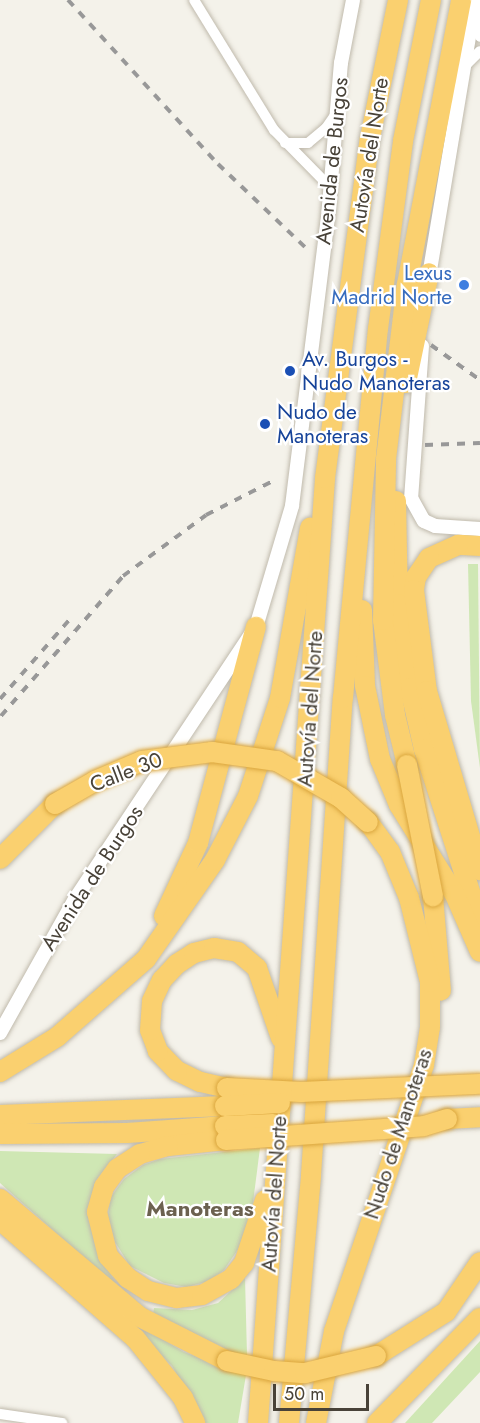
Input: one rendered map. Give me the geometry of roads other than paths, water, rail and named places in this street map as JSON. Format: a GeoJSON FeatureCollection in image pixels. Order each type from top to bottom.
{"type":"FeatureCollection","features":[{"type":"Feature","properties":{"kind":"highway","name":"Autovía del Norte"},"geometry":{"type":"LineString","coordinates":[[258,1423],[326,478],[370,138],[398,0]]}},
{"type":"Feature","properties":{"kind":"highway","name":"Autovía del Norte"},"geometry":{"type":"LineString","coordinates":[[289,1423],[361,500],[378,329],[400,164],[431,0]]}},
{"type":"Feature","properties":{"kind":"highway"},"geometry":{"type":"LineString","coordinates":[[430,1027],[440,1011],[442,983],[433,896],[395,715],[382,620],[383,510],[399,343],[461,0]]}},
{"type":"Feature","properties":{"kind":"highway"},"geometry":{"type":"LineString","coordinates":[[427,183],[396,494],[398,604],[417,720],[480,922]]}},
{"type":"Feature","properties":{"kind":"highway"},"geometry":{"type":"LineString","coordinates":[[406,383],[429,273]]}},
{"type":"Feature","properties":{"kind":"highway"},"geometry":{"type":"LineString","coordinates":[[3,1071],[57,1037],[146,959],[215,860],[248,796],[280,698],[315,498],[326,478]]}},
{"type":"Feature","properties":{"kind":"highway"},"geometry":{"type":"LineString","coordinates":[[361,500],[362,651],[374,737],[399,805],[455,895],[480,952]]}},
{"type":"Feature","properties":{"kind":"highway"},"geometry":{"type":"LineString","coordinates":[[480,546],[458,545],[429,558],[416,578],[414,590],[427,691],[480,870]]}},
{"type":"Feature","properties":{"kind":"highway"},"geometry":{"type":"LineString","coordinates":[[114,986],[170,906],[198,843],[256,627]]}},
{"type":"Feature","properties":{"kind":"highway","name":"Calle 30"},"geometry":{"type":"LineString","coordinates":[[0,859],[55,804],[95,781],[142,761],[212,752],[278,761],[341,798],[368,822]]}},
{"type":"Feature","properties":{"kind":"highway"},"geometry":{"type":"LineString","coordinates":[[448,821],[480,893]]}},
{"type":"Feature","properties":{"kind":"highway","name":"Nudo de Manoteras"},"geometry":{"type":"LineString","coordinates":[[316,1423],[340,1311],[423,1065],[430,1027],[430,982],[410,898],[400,871],[368,822]]}},
{"type":"Feature","properties":{"kind":"highway"},"geometry":{"type":"LineString","coordinates":[[226,1115],[200,1082],[177,1071],[158,1051],[150,1030],[152,1001],[162,980],[177,964],[194,953],[214,948],[238,952],[257,968],[284,1047]]}},
{"type":"Feature","properties":{"kind":"highway"},"geometry":{"type":"LineString","coordinates":[[278,1151],[255,1240],[231,1279],[202,1294],[177,1298],[138,1285],[114,1265],[104,1246],[97,1212],[104,1187],[117,1169],[140,1154],[168,1146],[226,1115],[301,1092],[480,1084]]}},
{"type":"Feature","properties":{"kind":"highway"},"geometry":{"type":"LineString","coordinates":[[0,1134],[127,1132],[226,1115],[480,1092]]}},
{"type":"Feature","properties":{"kind":"highway"},"geometry":{"type":"LineString","coordinates":[[0,1115],[226,1115],[447,1119],[480,1117]]}},
{"type":"Feature","properties":{"kind":"highway"},"geometry":{"type":"LineString","coordinates":[[0,1199],[140,1317],[227,1361],[274,1371],[305,1373],[376,1356],[446,1312],[480,1262]]}},
{"type":"Feature","properties":{"kind":"highway"},"geometry":{"type":"LineString","coordinates":[[0,1220],[135,1338],[183,1398],[195,1423]]}},
{"type":"Feature","properties":{"kind":"highway"},"geometry":{"type":"LineString","coordinates":[[377,1423],[480,1318]]}},
{"type":"Feature","properties":{"kind":"street"},"geometry":{"type":"LineString","coordinates":[[194,0],[285,143],[328,185]]}},
{"type":"Feature","properties":{"kind":"street","name":"Avenida de Burgos"},"geometry":{"type":"LineString","coordinates":[[0,1033],[75,899],[256,627],[292,506],[328,217],[328,185],[335,115],[353,0]]}},
{"type":"Feature","properties":{"kind":"street"},"geometry":{"type":"LineString","coordinates":[[476,0],[480,38]]}},
{"type":"Feature","properties":{"kind":"street"},"geometry":{"type":"LineString","coordinates":[[476,0],[460,74],[429,273],[411,498],[424,521],[435,526],[480,529]]}},
{"type":"Feature","properties":{"kind":"street"},"geometry":{"type":"LineString","coordinates":[[460,74],[473,54],[480,51]]}},
{"type":"Feature","properties":{"kind":"street"},"geometry":{"type":"LineString","coordinates":[[285,143],[308,143],[326,128],[335,115]]}},
{"type":"Feature","properties":{"kind":"street"},"geometry":{"type":"LineString","coordinates":[[0,1414],[62,1423]]}},
{"type":"Feature","properties":{"kind":"railway"},"geometry":{"type":"LineString","coordinates":[[68,0],[218,164],[305,247]]}},
{"type":"Feature","properties":{"kind":"railway"},"geometry":{"type":"LineString","coordinates":[[431,345],[480,380]]}},
{"type":"Feature","properties":{"kind":"railway"},"geometry":{"type":"LineString","coordinates":[[425,445],[480,443]]}},
{"type":"Feature","properties":{"kind":"railway"},"geometry":{"type":"LineString","coordinates":[[1,716],[123,576],[206,515],[273,481]]}},
{"type":"Feature","properties":{"kind":"railway"},"geometry":{"type":"LineString","coordinates":[[0,699],[71,618]]}},
{"type":"Feature","properties":{"kind":"place","name":"Lexus Madrid Norte"},"geometry":{"type":"Point","coordinates":[464,285]}},
{"type":"Feature","properties":{"kind":"place","name":"Av. Burgos - Nudo Manoteras"},"geometry":{"type":"Point","coordinates":[290,371]}},
{"type":"Feature","properties":{"kind":"place","name":"Nudo de Manoteras"},"geometry":{"type":"Point","coordinates":[265,424]}},
{"type":"Feature","properties":{"kind":"district","name":"Manoteras"},"geometry":{"type":"Point","coordinates":[200,1209]}}]}
